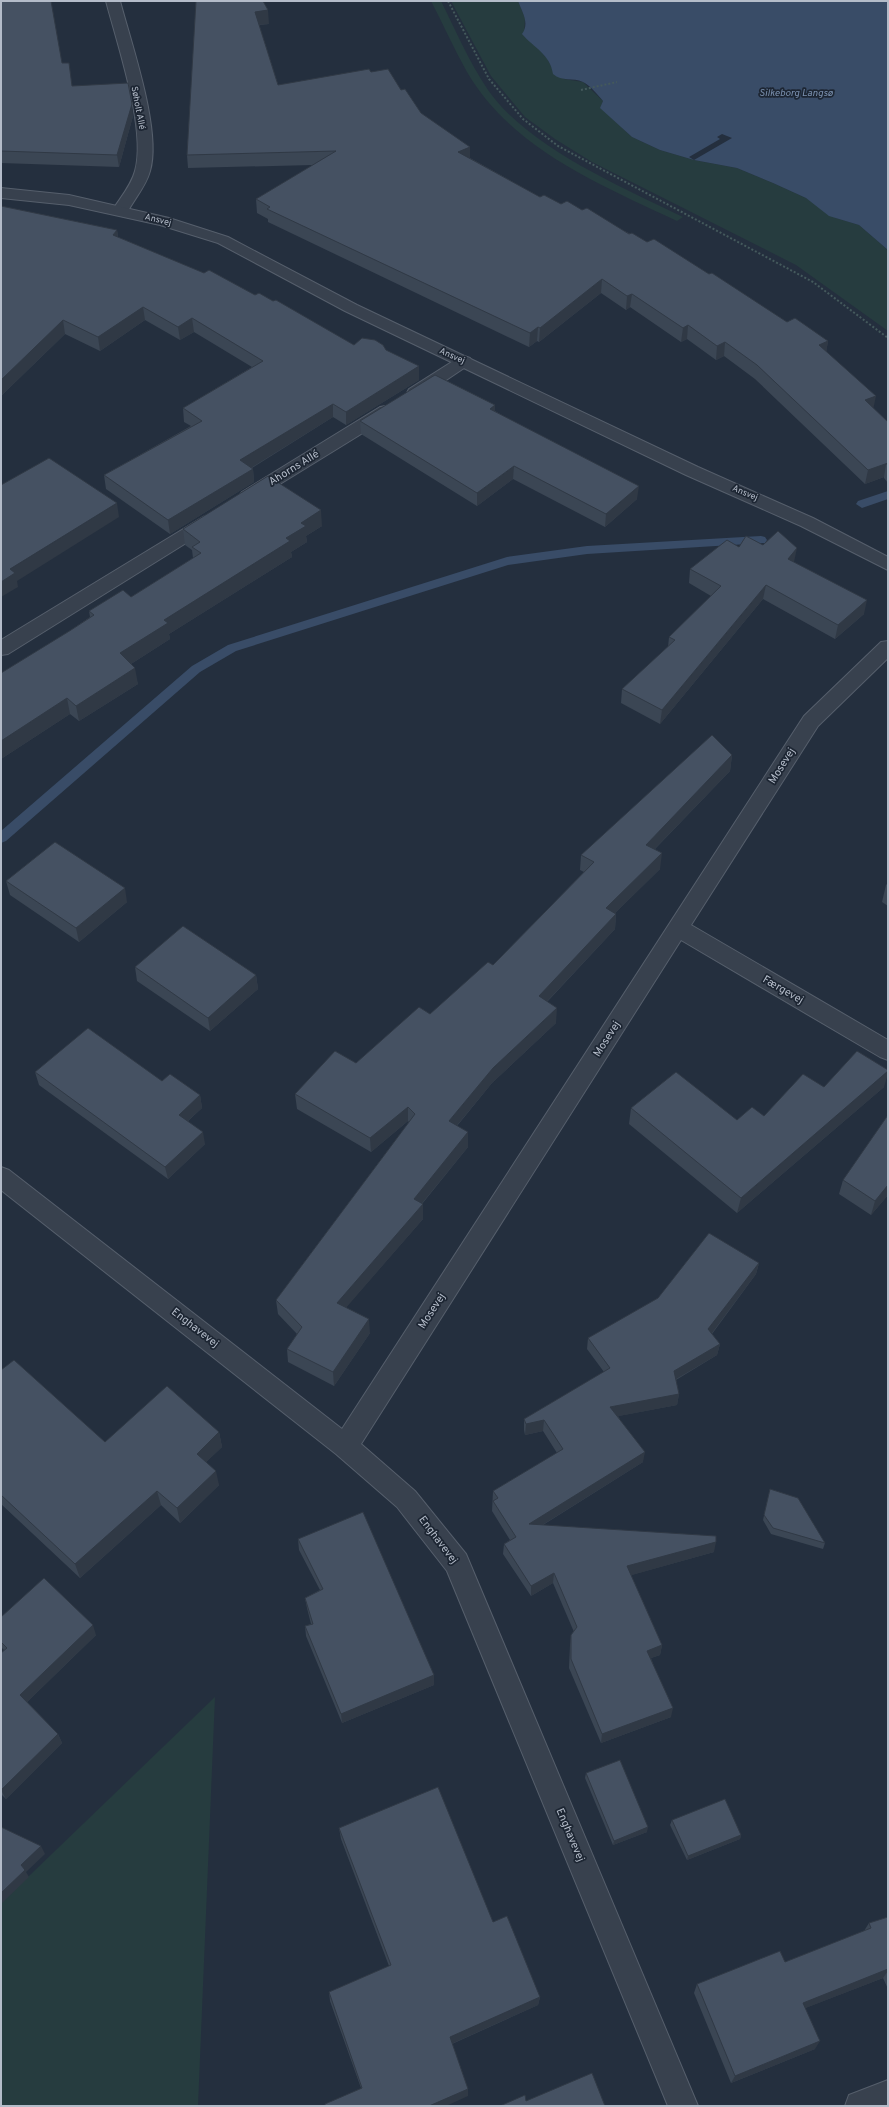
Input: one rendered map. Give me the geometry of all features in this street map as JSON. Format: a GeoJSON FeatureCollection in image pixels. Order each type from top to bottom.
{"type":"FeatureCollection","features":[{"type":"Feature","properties":{"kind":"street","name":"Søholt Allé"},"geometry":{"type":"LineString","coordinates":[[113,1],[141,116],[145,150],[142,172],[120,211]]}},
{"type":"Feature","properties":{"kind":"street","name":"Ansvej"},"geometry":{"type":"LineString","coordinates":[[1,193],[69,200],[164,221],[223,240],[351,308],[692,471],[807,522],[888,564]]}},
{"type":"Feature","properties":{"kind":"street","name":"Ahorns Allé"},"geometry":{"type":"LineString","coordinates":[[1,649],[230,508],[464,361]]}},
{"type":"Feature","properties":{"kind":"street","name":"Mosevej"},"geometry":{"type":"LineString","coordinates":[[345,1446],[811,721],[888,647]]}},
{"type":"Feature","properties":{"kind":"street","name":"Færgevej"},"geometry":{"type":"LineString","coordinates":[[678,928],[888,1051]]}},
{"type":"Feature","properties":{"kind":"street","name":"Enghavevej"},"geometry":{"type":"LineString","coordinates":[[1,1177],[345,1446],[406,1499],[457,1563],[683,2106]]}},
{"type":"Feature","properties":{"kind":"street"},"geometry":{"type":"LineString","coordinates":[[860,2106],[888,2095]]}},
{"type":"Feature","properties":{"kind":"path"},"geometry":{"type":"LineString","coordinates":[[448,1],[489,79],[529,124],[558,146],[813,282],[888,338]]}},
{"type":"Feature","properties":{"kind":"path"},"geometry":{"type":"LineString","coordinates":[[581,90],[616,82]]}},
{"type":"Feature","properties":{"kind":"green space"},"geometry":{"type":"Polygon","coordinates":[[[431,1],[441,1],[469,57],[488,90],[506,111],[527,130],[577,164],[683,217],[677,221],[588,178],[560,162],[508,123],[486,99],[467,72],[431,1]]]}},
{"type":"Feature","properties":{"kind":"green space"},"geometry":{"type":"Polygon","coordinates":[[[451,1],[518,1],[525,18],[524,36],[538,48],[547,58],[552,68],[564,79],[583,82],[603,101],[601,108],[632,137],[660,150],[694,160],[737,168],[806,198],[836,218],[859,225],[888,250],[888,331],[796,265],[592,162],[555,139],[525,117],[491,76],[451,1]]]}},
{"type":"Feature","properties":{"kind":"green space"},"geometry":{"type":"Polygon","coordinates":[[[215,1697],[198,2106],[1,2106],[1,1903],[215,1697]]]}},
{"type":"Feature","properties":{"kind":"water","name":"Silkeborg Langsø"},"geometry":{"type":"Polygon","coordinates":[[[518,1],[888,1],[888,250],[859,225],[829,216],[806,198],[773,183],[737,168],[694,160],[660,150],[632,137],[600,108],[603,101],[588,85],[579,81],[560,78],[553,74],[549,61],[522,34],[525,22],[518,1]]]}},
{"type":"Feature","properties":{"kind":"pier"},"geometry":{"type":"Polygon","coordinates":[[[722,134],[732,138],[694,160],[689,157],[720,139],[717,137],[722,134]]]}},
{"type":"Feature","properties":{"kind":"building"},"geometry":{"type":"Polygon","coordinates":[[[1,1],[51,1],[62,63],[69,63],[72,86],[128,83],[132,104],[117,155],[1,151],[1,1]]]}},
{"type":"Feature","properties":{"kind":"building"},"geometry":{"type":"Polygon","coordinates":[[[196,1],[263,1],[268,10],[255,12],[278,85],[369,69],[371,72],[388,69],[401,90],[405,89],[421,113],[470,147],[458,152],[540,197],[544,195],[561,204],[567,201],[582,210],[587,208],[629,234],[632,233],[647,242],[654,239],[709,274],[712,273],[787,322],[795,318],[828,341],[819,345],[876,396],[865,400],[888,422],[888,463],[868,470],[757,365],[725,342],[717,346],[688,325],[683,328],[632,294],[627,296],[602,279],[540,328],[538,327],[530,333],[267,209],[270,207],[256,199],[336,151],[187,155],[196,1]]]}},
{"type":"Feature","properties":{"kind":"building"},"geometry":{"type":"Polygon","coordinates":[[[1,206],[117,230],[113,235],[204,273],[209,270],[255,295],[259,293],[273,301],[276,300],[354,345],[362,338],[375,340],[383,345],[386,350],[419,366],[346,412],[333,404],[240,460],[253,469],[168,520],[104,475],[202,421],[183,408],[263,361],[192,318],[178,327],[143,307],[98,337],[63,320],[1,380],[1,206]]]}},
{"type":"Feature","properties":{"kind":"building"},"geometry":{"type":"Polygon","coordinates":[[[435,375],[495,405],[490,409],[639,486],[606,514],[514,466],[477,493],[360,421],[435,375]]]}},
{"type":"Feature","properties":{"kind":"building"},"geometry":{"type":"Polygon","coordinates":[[[49,458],[117,503],[10,569],[15,573],[1,582],[1,485],[49,458]]]}},
{"type":"Feature","properties":{"kind":"building"},"geometry":{"type":"Polygon","coordinates":[[[268,476],[321,510],[301,523],[306,526],[286,538],[290,541],[164,620],[168,623],[120,653],[135,668],[76,706],[67,698],[1,741],[1,673],[94,615],[89,611],[123,590],[131,597],[201,553],[192,547],[200,542],[183,529],[268,476]]]}},
{"type":"Feature","properties":{"kind":"building"},"geometry":{"type":"Polygon","coordinates":[[[778,531],[797,548],[788,559],[867,600],[838,625],[766,585],[662,710],[622,689],[675,640],[669,637],[721,586],[690,569],[727,540],[739,547],[746,536],[763,545],[778,531]]]}},
{"type":"Feature","properties":{"kind":"building"},"geometry":{"type":"Polygon","coordinates":[[[712,735],[732,755],[646,845],[662,853],[606,908],[616,914],[539,996],[557,1008],[493,1068],[449,1121],[468,1132],[414,1199],[423,1204],[337,1303],[369,1319],[333,1372],[287,1349],[302,1327],[276,1300],[415,1114],[408,1107],[370,1138],[295,1094],[335,1051],[356,1063],[419,1007],[430,1014],[488,962],[493,965],[594,862],[581,855],[712,735]]]}},
{"type":"Feature","properties":{"kind":"building"},"geometry":{"type":"Polygon","coordinates":[[[55,842],[125,888],[76,928],[6,881],[55,842]]]}},
{"type":"Feature","properties":{"kind":"building"},"geometry":{"type":"Polygon","coordinates":[[[183,926],[256,975],[208,1018],[135,967],[183,926]]]}},
{"type":"Feature","properties":{"kind":"building"},"geometry":{"type":"Polygon","coordinates":[[[88,1028],[162,1081],[170,1074],[200,1095],[179,1115],[203,1132],[165,1167],[35,1072],[88,1028]]]}},
{"type":"Feature","properties":{"kind":"building"},"geometry":{"type":"Polygon","coordinates":[[[857,1051],[888,1071],[741,1198],[631,1108],[676,1072],[737,1120],[752,1107],[764,1116],[803,1074],[824,1087],[857,1051]]]}},
{"type":"Feature","properties":{"kind":"building"},"geometry":{"type":"Polygon","coordinates":[[[888,1115],[888,1185],[875,1201],[843,1180],[888,1115]]]}},
{"type":"Feature","properties":{"kind":"building"},"geometry":{"type":"Polygon","coordinates":[[[709,1233],[759,1263],[708,1329],[720,1344],[674,1371],[679,1394],[610,1407],[645,1452],[529,1524],[716,1536],[716,1542],[627,1566],[662,1645],[647,1651],[673,1708],[602,1734],[571,1659],[571,1635],[577,1627],[554,1573],[531,1586],[504,1544],[516,1537],[493,1501],[498,1498],[493,1491],[563,1449],[544,1420],[526,1424],[524,1419],[610,1368],[588,1338],[658,1298],[709,1233]]]}},
{"type":"Feature","properties":{"kind":"building"},"geometry":{"type":"Polygon","coordinates":[[[14,1360],[105,1442],[167,1386],[219,1432],[197,1454],[216,1471],[177,1508],[157,1491],[75,1564],[1,1495],[1,1370],[14,1360]]]}},
{"type":"Feature","properties":{"kind":"building"},"geometry":{"type":"Polygon","coordinates":[[[770,1489],[798,1498],[825,1543],[773,1528],[764,1515],[770,1489]]]}},
{"type":"Feature","properties":{"kind":"building"},"geometry":{"type":"Polygon","coordinates":[[[363,1512],[434,1675],[341,1714],[305,1626],[313,1624],[305,1598],[323,1589],[298,1539],[363,1512]]]}},
{"type":"Feature","properties":{"kind":"building"},"geometry":{"type":"Polygon","coordinates":[[[44,1578],[93,1625],[20,1695],[58,1734],[1,1790],[1,1653],[7,1648],[1,1642],[1,1617],[44,1578]]]}},
{"type":"Feature","properties":{"kind":"building"},"geometry":{"type":"Polygon","coordinates":[[[620,1760],[648,1827],[614,1841],[586,1773],[620,1760]]]}},
{"type":"Feature","properties":{"kind":"building"},"geometry":{"type":"Polygon","coordinates":[[[438,1787],[493,1922],[507,1916],[540,1997],[450,2037],[468,2089],[429,2106],[325,2106],[325,2104],[362,2088],[329,1992],[391,1965],[339,1828],[438,1787]]]}},
{"type":"Feature","properties":{"kind":"building"},"geometry":{"type":"Polygon","coordinates":[[[725,1799],[741,1835],[688,1856],[672,1820],[725,1799]]]}},
{"type":"Feature","properties":{"kind":"building"},"geometry":{"type":"Polygon","coordinates":[[[1,1827],[41,1846],[21,1865],[25,1870],[1,1893],[1,1827]]]}},
{"type":"Feature","properties":{"kind":"building"},"geometry":{"type":"Polygon","coordinates":[[[888,1917],[888,1969],[803,2003],[820,2041],[735,2076],[697,1984],[780,1951],[785,1962],[871,1928],[869,1923],[888,1917]]]}},
{"type":"Feature","properties":{"kind":"building"},"geometry":{"type":"Polygon","coordinates":[[[592,2073],[605,2106],[500,2106],[525,2095],[526,2101],[592,2073]]]}},
{"type":"Feature","properties":{"kind":"waterway"},"geometry":{"type":"LineString","coordinates":[[862,504],[888,495]]}},
{"type":"Feature","properties":{"kind":"waterway"},"geometry":{"type":"LineString","coordinates":[[1,838],[196,669],[232,648],[507,561],[587,550],[761,540]]}}]}
